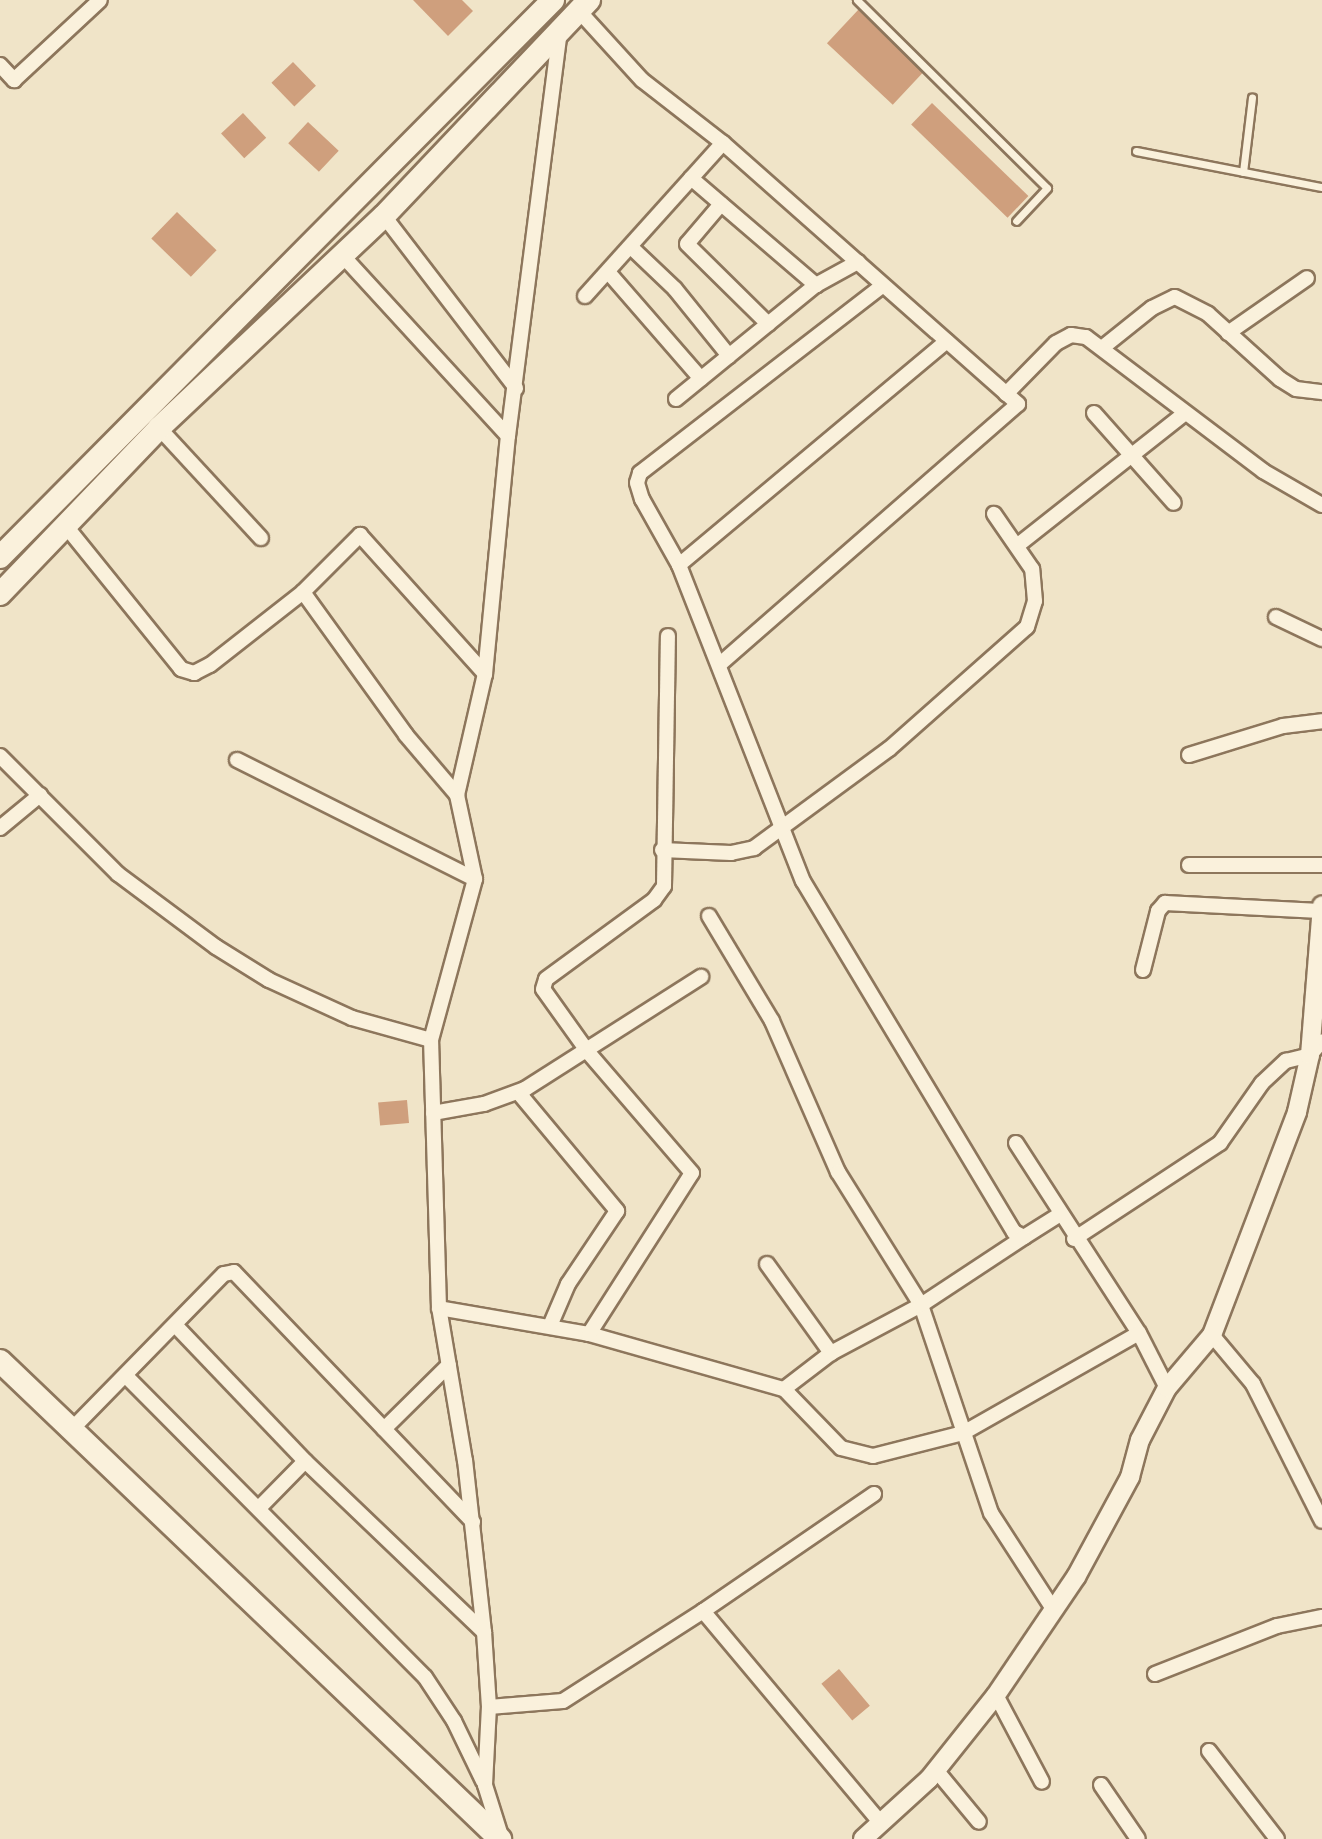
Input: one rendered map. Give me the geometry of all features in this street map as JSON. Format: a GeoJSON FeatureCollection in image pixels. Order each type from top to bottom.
{"type":"FeatureCollection","features":[{"type":"Feature","properties":{"kind":"main road"},"geometry":{"type":"LineString","coordinates":[[0,557],[553,0]]}},
{"type":"Feature","properties":{"kind":"main road"},"geometry":{"type":"LineString","coordinates":[[0,594],[159,428],[384,216],[584,6]]}},
{"type":"Feature","properties":{"kind":"main road"},"geometry":{"type":"LineString","coordinates":[[0,1361],[501,1839]]}},
{"type":"Feature","properties":{"kind":"street"},"geometry":{"type":"LineString","coordinates":[[0,65],[14,80],[100,0]]}},
{"type":"Feature","properties":{"kind":"street"},"geometry":{"type":"LineString","coordinates":[[584,6],[642,80],[723,143],[1018,404],[720,664]]}},
{"type":"Feature","properties":{"kind":"street"},"geometry":{"type":"LineString","coordinates":[[485,1785],[489,1707],[484,1632],[473,1522],[439,1308],[431,1040],[475,879],[457,795],[485,674],[508,436],[560,29]]}},
{"type":"Feature","properties":{"kind":"street"},"geometry":{"type":"LineString","coordinates":[[585,296],[632,248],[723,143]]}},
{"type":"Feature","properties":{"kind":"street"},"geometry":{"type":"LineString","coordinates":[[691,178],[816,285]]}},
{"type":"Feature","properties":{"kind":"street"},"geometry":{"type":"LineString","coordinates":[[721,204],[687,244],[768,324]]}},
{"type":"Feature","properties":{"kind":"street"},"geometry":{"type":"LineString","coordinates":[[384,216],[516,388]]}},
{"type":"Feature","properties":{"kind":"street"},"geometry":{"type":"LineString","coordinates":[[632,248],[675,289],[729,356]]}},
{"type":"Feature","properties":{"kind":"street"},"geometry":{"type":"LineString","coordinates":[[343,256],[508,436]]}},
{"type":"Feature","properties":{"kind":"street"},"geometry":{"type":"LineString","coordinates":[[676,399],[816,285],[858,262]]}},
{"type":"Feature","properties":{"kind":"street"},"geometry":{"type":"LineString","coordinates":[[609,273],[701,379]]}},
{"type":"Feature","properties":{"kind":"street"},"geometry":{"type":"LineString","coordinates":[[1228,333],[1307,278]]}},
{"type":"Feature","properties":{"kind":"street"},"geometry":{"type":"LineString","coordinates":[[882,286],[640,473],[637,483],[642,499],[679,565],[803,881],[1014,1232],[1024,1237]]}},
{"type":"Feature","properties":{"kind":"street"},"geometry":{"type":"LineString","coordinates":[[1102,348],[1168,297],[1192,302],[1280,379],[1296,389],[1322,392]]}},
{"type":"Feature","properties":{"kind":"street"},"geometry":{"type":"LineString","coordinates":[[1006,394],[1071,335],[1102,348],[1184,414],[1263,471],[1322,505]]}},
{"type":"Feature","properties":{"kind":"street"},"geometry":{"type":"LineString","coordinates":[[679,565],[947,341]]}},
{"type":"Feature","properties":{"kind":"street"},"geometry":{"type":"LineString","coordinates":[[1094,413],[1174,503]]}},
{"type":"Feature","properties":{"kind":"street"},"geometry":{"type":"LineString","coordinates":[[1018,545],[1184,414]]}},
{"type":"Feature","properties":{"kind":"street"},"geometry":{"type":"LineString","coordinates":[[159,428],[261,538]]}},
{"type":"Feature","properties":{"kind":"street"},"geometry":{"type":"LineString","coordinates":[[662,850],[743,852],[889,749],[1027,627],[1035,587],[1018,545],[994,514]]}},
{"type":"Feature","properties":{"kind":"street"},"geometry":{"type":"LineString","coordinates":[[65,525],[181,669],[194,673],[210,665],[303,592],[360,535],[485,674]]}},
{"type":"Feature","properties":{"kind":"street"},"geometry":{"type":"LineString","coordinates":[[303,592],[406,735],[457,795]]}},
{"type":"Feature","properties":{"kind":"street"},"geometry":{"type":"LineString","coordinates":[[1276,617],[1322,639]]}},
{"type":"Feature","properties":{"kind":"street"},"geometry":{"type":"LineString","coordinates":[[589,1334],[692,1173],[588,1052],[547,997],[546,979],[660,895],[668,636]]}},
{"type":"Feature","properties":{"kind":"street"},"geometry":{"type":"LineString","coordinates":[[1189,755],[1283,726],[1322,721]]}},
{"type":"Feature","properties":{"kind":"street"},"geometry":{"type":"LineString","coordinates":[[0,756],[118,874],[229,955],[352,1018],[431,1040]]}},
{"type":"Feature","properties":{"kind":"street"},"geometry":{"type":"LineString","coordinates":[[237,760],[475,879]]}},
{"type":"Feature","properties":{"kind":"street"},"geometry":{"type":"LineString","coordinates":[[0,828],[40,795]]}},
{"type":"Feature","properties":{"kind":"street"},"geometry":{"type":"LineString","coordinates":[[1189,865],[1322,865]]}},
{"type":"Feature","properties":{"kind":"street"},"geometry":{"type":"LineString","coordinates":[[863,1839],[936,1770],[996,1695],[1053,1609],[1130,1477],[1140,1440],[1167,1388],[1212,1335],[1297,1112],[1316,1048],[1321,908],[1165,903],[1158,911],[1143,970]]}},
{"type":"Feature","properties":{"kind":"street"},"geometry":{"type":"LineString","coordinates":[[709,916],[772,1021],[838,1172],[921,1305],[991,1513],[1053,1609]]}},
{"type":"Feature","properties":{"kind":"street"},"geometry":{"type":"LineString","coordinates":[[433,1113],[518,1092],[588,1052],[701,977]]}},
{"type":"Feature","properties":{"kind":"street"},"geometry":{"type":"LineString","coordinates":[[1074,1239],[1220,1143],[1262,1083],[1286,1061],[1316,1048]]}},
{"type":"Feature","properties":{"kind":"street"},"geometry":{"type":"LineString","coordinates":[[518,1092],[617,1211],[568,1284],[550,1326]]}},
{"type":"Feature","properties":{"kind":"street"},"geometry":{"type":"LineString","coordinates":[[1016,1143],[1074,1239],[1139,1333],[1167,1388]]}},
{"type":"Feature","properties":{"kind":"street"},"geometry":{"type":"LineString","coordinates":[[784,1389],[831,1353],[921,1305],[1059,1215]]}},
{"type":"Feature","properties":{"kind":"street"},"geometry":{"type":"LineString","coordinates":[[767,1264],[831,1353]]}},
{"type":"Feature","properties":{"kind":"street"},"geometry":{"type":"LineString","coordinates":[[72,1429],[224,1274],[234,1272],[473,1522]]}},
{"type":"Feature","properties":{"kind":"street"},"geometry":{"type":"LineString","coordinates":[[439,1308],[589,1334],[784,1389],[841,1448],[873,1456],[963,1433],[1139,1333]]}},
{"type":"Feature","properties":{"kind":"street"},"geometry":{"type":"LineString","coordinates":[[176,1326],[305,1461],[484,1632]]}},
{"type":"Feature","properties":{"kind":"street"},"geometry":{"type":"LineString","coordinates":[[1212,1335],[1253,1384],[1322,1521]]}},
{"type":"Feature","properties":{"kind":"street"},"geometry":{"type":"LineString","coordinates":[[384,1429],[449,1365]]}},
{"type":"Feature","properties":{"kind":"street"},"geometry":{"type":"LineString","coordinates":[[126,1376],[260,1507],[437,1691],[485,1785],[501,1839]]}},
{"type":"Feature","properties":{"kind":"street"},"geometry":{"type":"LineString","coordinates":[[260,1507],[305,1461]]}},
{"type":"Feature","properties":{"kind":"street"},"geometry":{"type":"LineString","coordinates":[[489,1707],[563,1701],[703,1611],[874,1494]]}},
{"type":"Feature","properties":{"kind":"street"},"geometry":{"type":"LineString","coordinates":[[703,1611],[879,1821]]}},
{"type":"Feature","properties":{"kind":"street"},"geometry":{"type":"LineString","coordinates":[[1155,1674],[1277,1626],[1322,1617]]}},
{"type":"Feature","properties":{"kind":"street"},"geometry":{"type":"LineString","coordinates":[[996,1695],[1042,1782]]}},
{"type":"Feature","properties":{"kind":"street"},"geometry":{"type":"LineString","coordinates":[[1209,1751],[1277,1839]]}},
{"type":"Feature","properties":{"kind":"street"},"geometry":{"type":"LineString","coordinates":[[936,1770],[979,1822]]}},
{"type":"Feature","properties":{"kind":"street"},"geometry":{"type":"LineString","coordinates":[[1101,1785],[1138,1839]]}},
{"type":"Feature","properties":{"kind":"lane"},"geometry":{"type":"LineString","coordinates":[[857,0],[1047,188],[1016,221]]}},
{"type":"Feature","properties":{"kind":"lane"},"geometry":{"type":"LineString","coordinates":[[1243,172],[1252,98]]}},
{"type":"Feature","properties":{"kind":"lane"},"geometry":{"type":"LineString","coordinates":[[1136,151],[1322,187]]}},
{"type":"Feature","properties":{"kind":"building"},"geometry":{"type":"Polygon","coordinates":[[[413,0],[462,0],[473,11],[448,36],[413,0]]]}},
{"type":"Feature","properties":{"kind":"building"},"geometry":{"type":"Polygon","coordinates":[[[859,9],[925,70],[893,105],[827,43],[859,9]]]}},
{"type":"Feature","properties":{"kind":"building"},"geometry":{"type":"Polygon","coordinates":[[[293,62],[316,86],[294,107],[271,83],[293,62]]]}},
{"type":"Feature","properties":{"kind":"building"},"geometry":{"type":"Polygon","coordinates":[[[932,103],[1028,196],[1008,218],[911,125],[932,103]]]}},
{"type":"Feature","properties":{"kind":"building"},"geometry":{"type":"Polygon","coordinates":[[[243,113],[266,138],[244,158],[221,133],[243,113]]]}},
{"type":"Feature","properties":{"kind":"building"},"geometry":{"type":"Polygon","coordinates":[[[308,122],[339,151],[319,172],[288,143],[308,122]]]}},
{"type":"Feature","properties":{"kind":"building"},"geometry":{"type":"Polygon","coordinates":[[[177,212],[217,250],[191,277],[151,239],[177,212]]]}},
{"type":"Feature","properties":{"kind":"building"},"geometry":{"type":"Polygon","coordinates":[[[407,1100],[409,1123],[380,1125],[378,1103],[407,1100]]]}},
{"type":"Feature","properties":{"kind":"building"},"geometry":{"type":"Polygon","coordinates":[[[839,1669],[870,1706],[852,1721],[821,1684],[839,1669]]]}}]}
